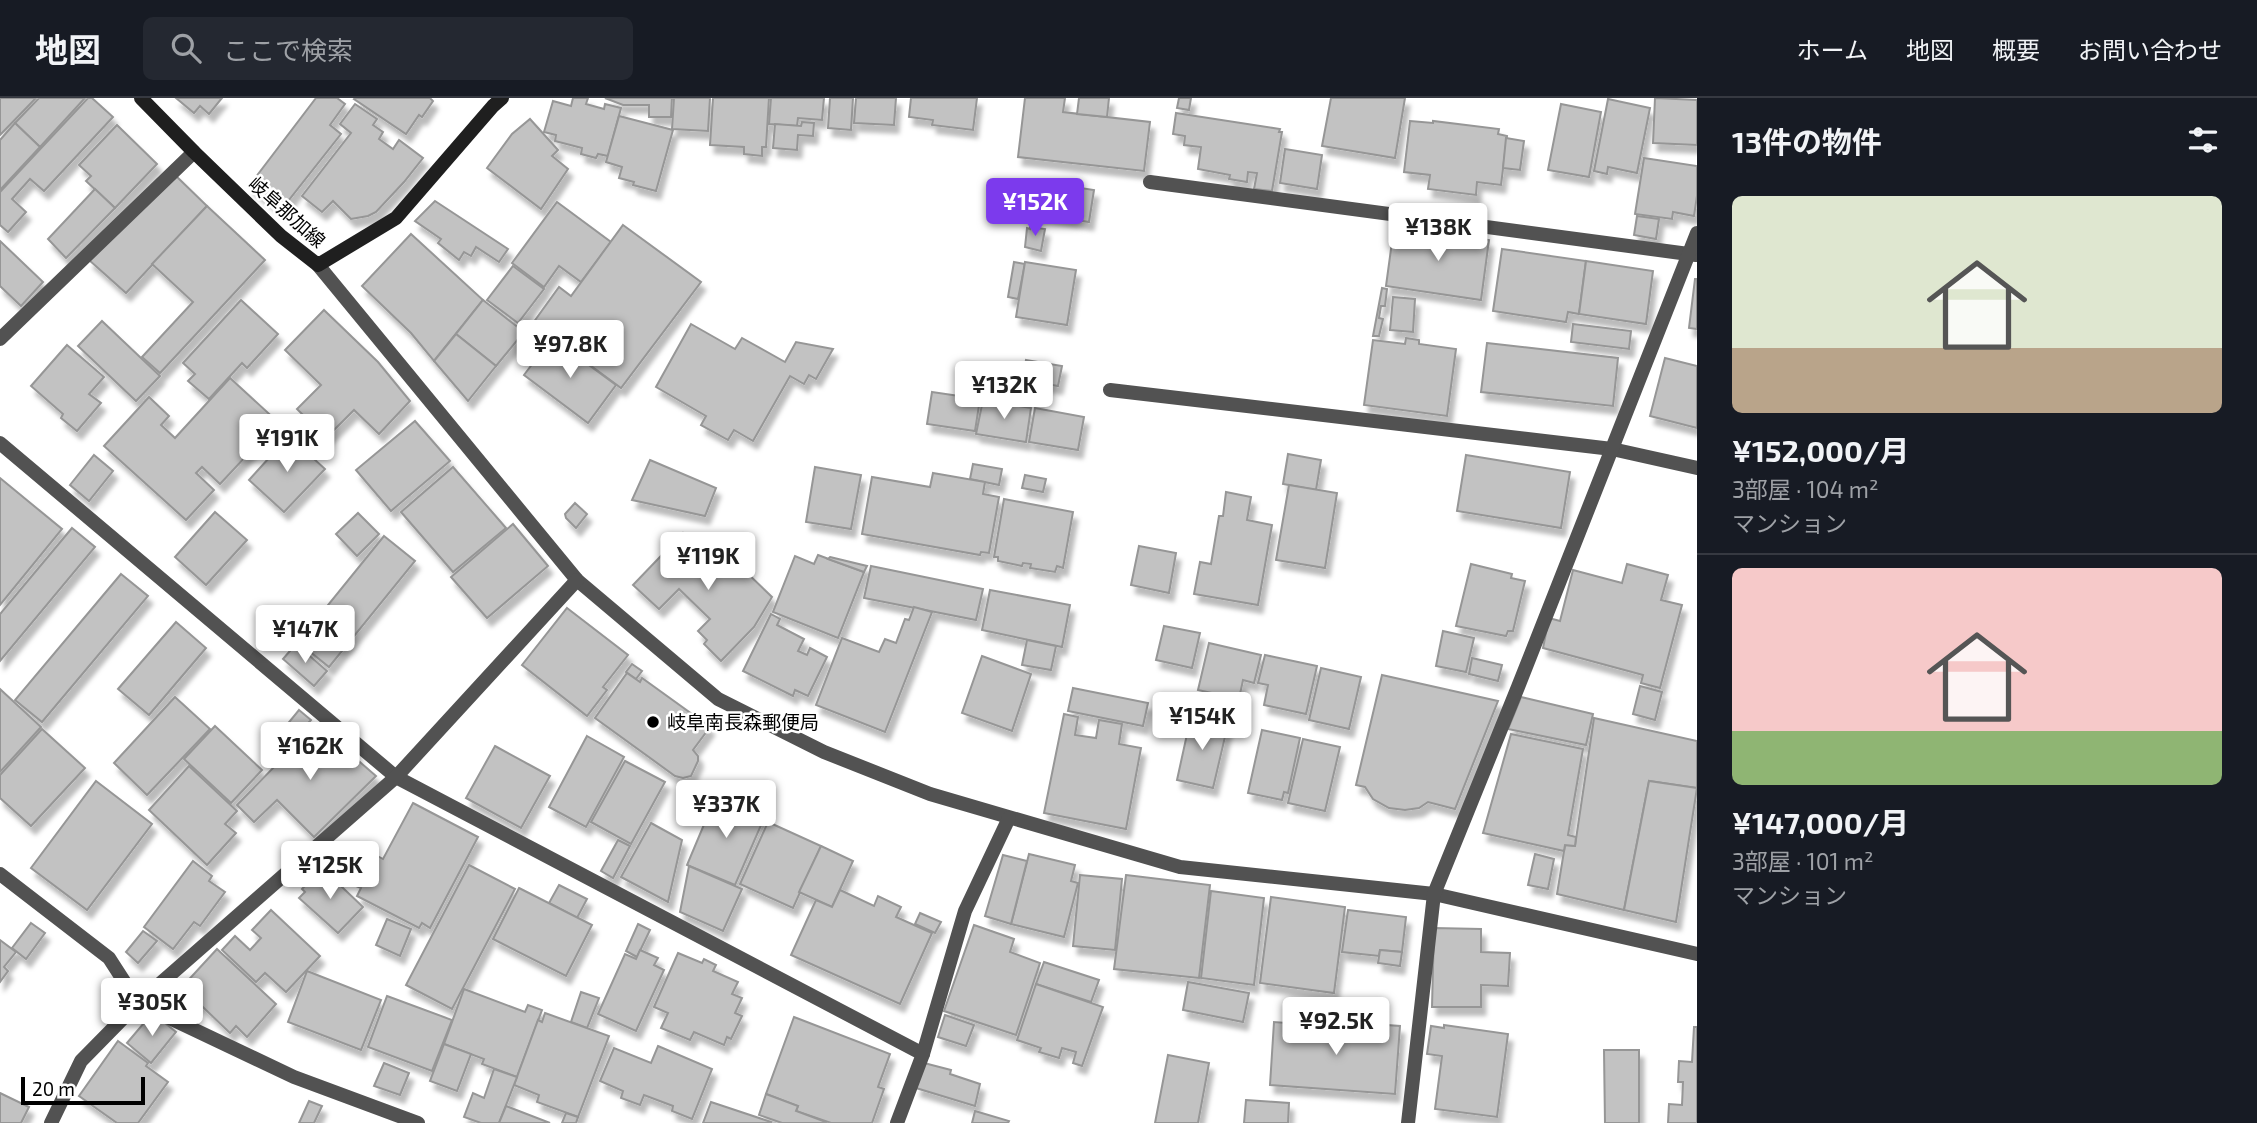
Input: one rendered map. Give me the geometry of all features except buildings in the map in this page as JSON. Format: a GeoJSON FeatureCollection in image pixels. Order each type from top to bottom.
{"type":"FeatureCollection","features":[{"type":"Feature","properties":{"kind":"main road","name":"岐阜那加線"},"geometry":{"type":"LineString","coordinates":[[141,98],[281,236],[318,265],[396,218],[502,98]]}},
{"type":"Feature","properties":{"kind":"street"},"geometry":{"type":"LineString","coordinates":[[0,339],[194,152]]}},
{"type":"Feature","properties":{"kind":"street"},"geometry":{"type":"LineString","coordinates":[[1150,182],[1692,254]]}},
{"type":"Feature","properties":{"kind":"street"},"geometry":{"type":"LineString","coordinates":[[1408,1123],[1434,894],[1692,254],[1697,233]]}},
{"type":"Feature","properties":{"kind":"street"},"geometry":{"type":"LineString","coordinates":[[318,265],[577,580],[718,699],[824,752],[930,794],[1180,867],[1434,894],[1697,954]]}},
{"type":"Feature","properties":{"kind":"street"},"geometry":{"type":"LineString","coordinates":[[1110,390],[1612,449],[1697,468]]}},
{"type":"Feature","properties":{"kind":"street"},"geometry":{"type":"LineString","coordinates":[[0,443],[396,777],[923,1054]]}},
{"type":"Feature","properties":{"kind":"street"},"geometry":{"type":"LineString","coordinates":[[51,1123],[81,1061],[138,1003],[396,777],[577,580]]}},
{"type":"Feature","properties":{"kind":"street"},"geometry":{"type":"LineString","coordinates":[[897,1123],[923,1054],[965,911],[1009,818]]}},
{"type":"Feature","properties":{"kind":"street"},"geometry":{"type":"LineString","coordinates":[[0,874],[109,958],[138,1003],[294,1077],[418,1123]]}},
{"type":"Feature","properties":{"kind":"place","name":"岐阜南長森郵便局"},"geometry":{"type":"Point","coordinates":[653,722]}}]}
